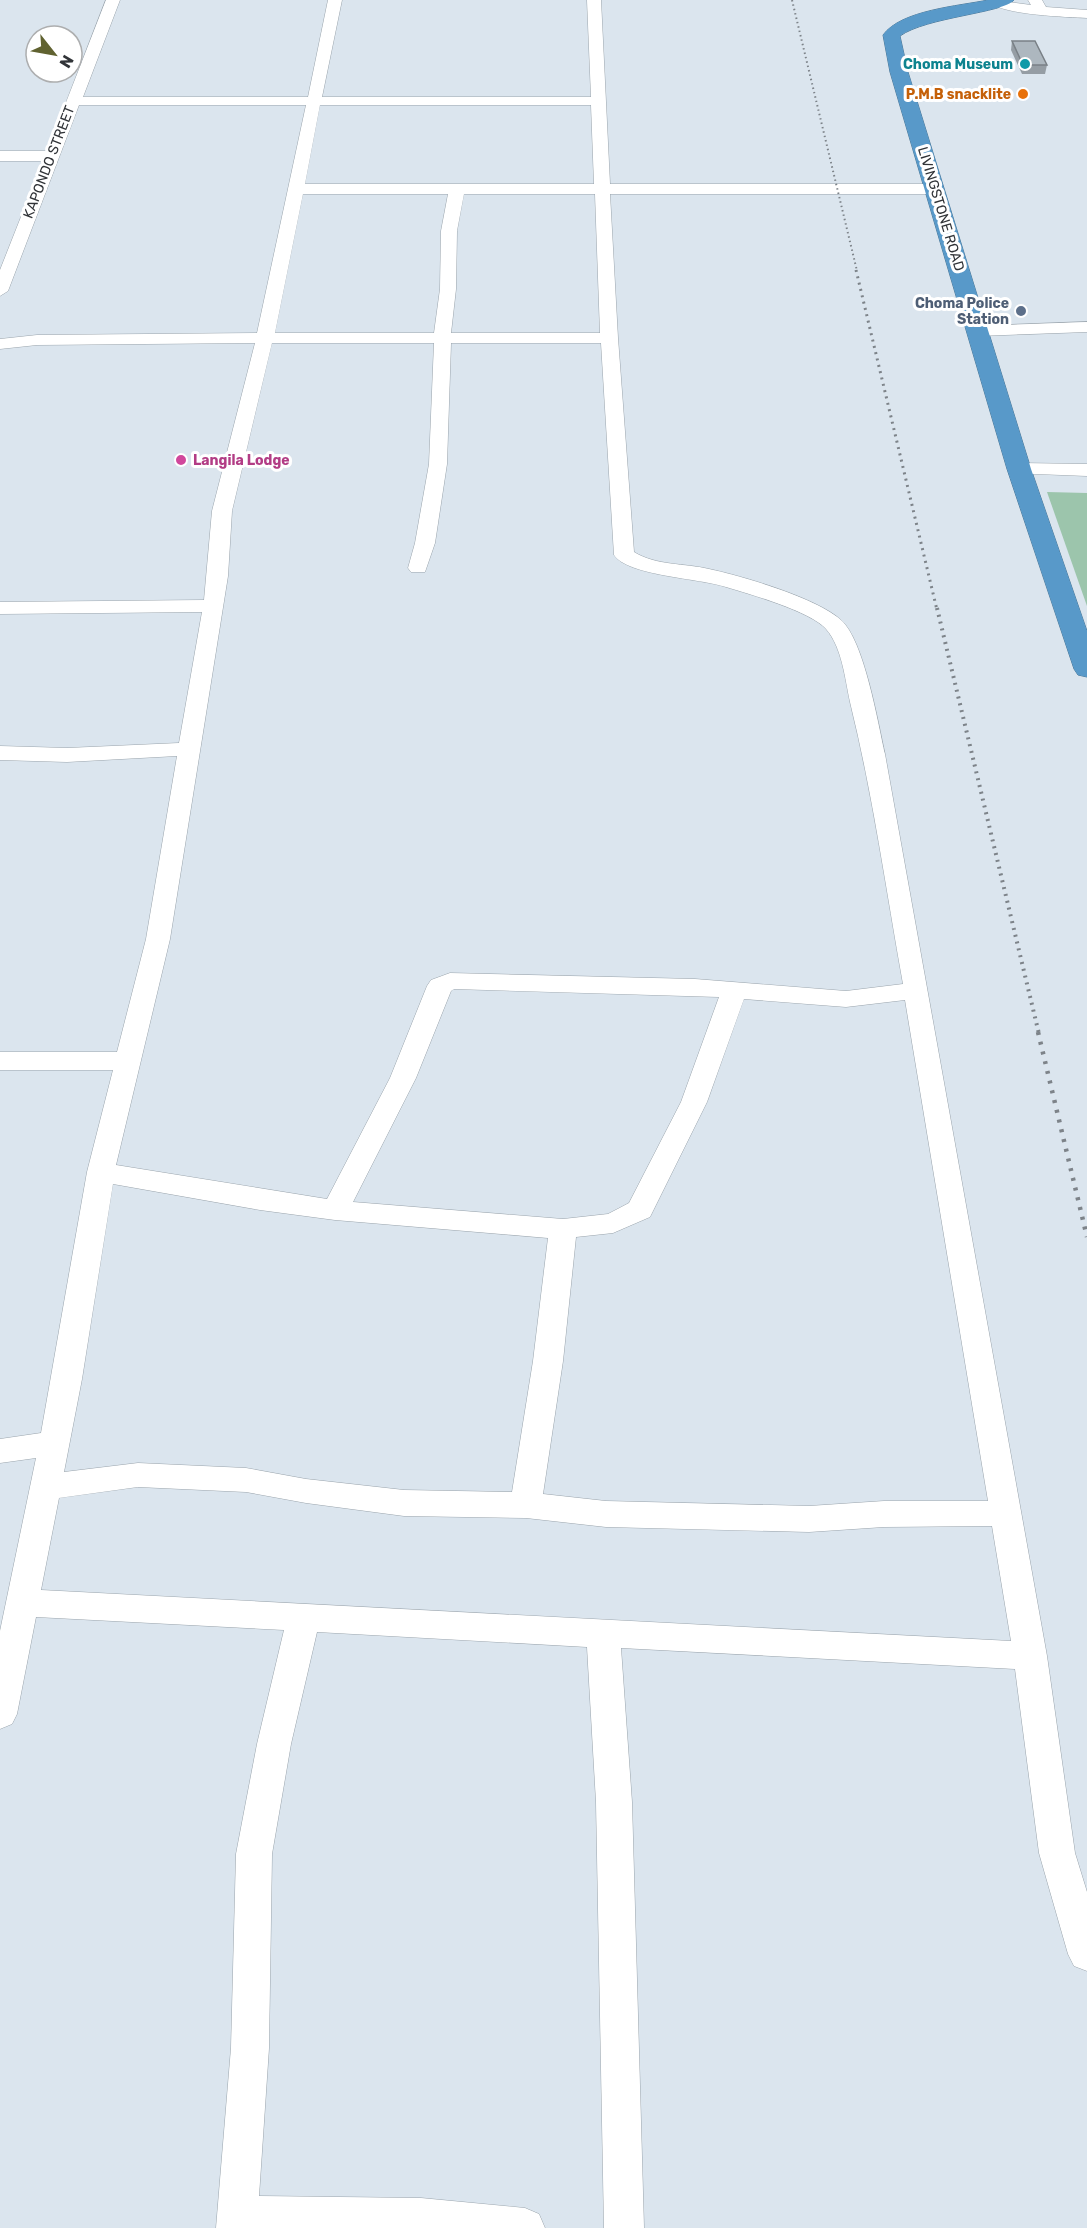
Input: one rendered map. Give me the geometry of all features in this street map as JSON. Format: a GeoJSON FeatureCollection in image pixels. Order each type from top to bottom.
{"type":"FeatureCollection","features":[{"type":"Feature","properties":{"kind":"highway","name":"LIVINGSTONE ROAD"},"geometry":{"type":"LineString","coordinates":[[1002,1],[915,21],[897,28],[891,35],[899,72],[1019,469],[1087,669]]}},
{"type":"Feature","properties":{"kind":"street","name":"KAPONDO STREET"},"geometry":{"type":"LineString","coordinates":[[0,288],[113,0]]}},
{"type":"Feature","properties":{"kind":"street"},"geometry":{"type":"LineString","coordinates":[[0,1714],[6,1657],[22,1603],[54,1443],[101,1172],[158,939],[211,606],[218,576],[222,512],[265,338],[335,0]]}},
{"type":"Feature","properties":{"kind":"street"},"geometry":{"type":"LineString","coordinates":[[594,0],[609,338],[624,555],[641,565],[706,574],[788,599],[834,624],[849,652],[874,754],[916,991],[1030,1656],[1057,1853],[1087,1954]]}},
{"type":"Feature","properties":{"kind":"street"},"geometry":{"type":"LineString","coordinates":[[1002,1],[1087,14]]}},
{"type":"Feature","properties":{"kind":"street"},"geometry":{"type":"LineString","coordinates":[[72,101],[598,101]]}},
{"type":"Feature","properties":{"kind":"street"},"geometry":{"type":"LineString","coordinates":[[0,156],[52,156]]}},
{"type":"Feature","properties":{"kind":"street"},"geometry":{"type":"LineString","coordinates":[[418,568],[424,554],[431,482],[438,464],[436,445],[449,231],[457,188]]}},
{"type":"Feature","properties":{"kind":"street"},"geometry":{"type":"LineString","coordinates":[[296,189],[935,189]]}},
{"type":"Feature","properties":{"kind":"street"},"geometry":{"type":"LineString","coordinates":[[978,331],[1087,327]]}},
{"type":"Feature","properties":{"kind":"street"},"geometry":{"type":"LineString","coordinates":[[0,344],[37,339],[609,338]]}},
{"type":"Feature","properties":{"kind":"street"},"geometry":{"type":"LineString","coordinates":[[1019,469],[1087,470]]}},
{"type":"Feature","properties":{"kind":"street"},"geometry":{"type":"LineString","coordinates":[[0,608],[211,606]]}},
{"type":"Feature","properties":{"kind":"street"},"geometry":{"type":"LineString","coordinates":[[0,753],[67,755],[188,749]]}},
{"type":"Feature","properties":{"kind":"street"},"geometry":{"type":"LineString","coordinates":[[335,1210],[403,1078],[440,986],[461,980],[559,985],[695,987],[846,999],[916,991]]}},
{"type":"Feature","properties":{"kind":"street"},"geometry":{"type":"LineString","coordinates":[[101,1172],[260,1200],[335,1210],[563,1228],[613,1223],[640,1210],[694,1102],[734,991]]}},
{"type":"Feature","properties":{"kind":"street"},"geometry":{"type":"LineString","coordinates":[[0,1061],[128,1061]]}},
{"type":"Feature","properties":{"kind":"street"},"geometry":{"type":"LineString","coordinates":[[526,1505],[548,1361],[563,1228]]}},
{"type":"Feature","properties":{"kind":"street"},"geometry":{"type":"LineString","coordinates":[[0,1451],[54,1443]]}},
{"type":"Feature","properties":{"kind":"street"},"geometry":{"type":"LineString","coordinates":[[45,1487],[138,1475],[246,1480],[306,1491],[404,1503],[526,1505],[606,1514],[809,1519],[884,1514],[1005,1514]]}},
{"type":"Feature","properties":{"kind":"street"},"geometry":{"type":"LineString","coordinates":[[22,1603],[1030,1656]]}},
{"type":"Feature","properties":{"kind":"street"},"geometry":{"type":"LineString","coordinates":[[304,1617],[274,1744],[254,1854],[251,2024],[237,2222],[421,2218],[525,2228]]}},
{"type":"Feature","properties":{"kind":"street"},"geometry":{"type":"LineString","coordinates":[[603,1632],[614,1803],[624,2228]]}},
{"type":"Feature","properties":{"kind":"green space"},"geometry":{"type":"Polygon","coordinates":[[[1047,492],[1087,493],[1087,606],[1047,492]]]}},
{"type":"Feature","properties":{"kind":"building"},"geometry":{"type":"Polygon","coordinates":[[[1012,41],[1035,41],[1047,65],[1023,65],[1012,41]]]}},
{"type":"Feature","properties":{"kind":"railway"},"geometry":{"type":"LineString","coordinates":[[792,0],[857,271]]}},
{"type":"Feature","properties":{"kind":"railway"},"geometry":{"type":"LineString","coordinates":[[856,270],[937,610]]}},
{"type":"Feature","properties":{"kind":"railway"},"geometry":{"type":"LineString","coordinates":[[937,608],[1039,1034]]}},
{"type":"Feature","properties":{"kind":"railway"},"geometry":{"type":"LineString","coordinates":[[1038,1032],[1087,1237]]}},
{"type":"Feature","properties":{"kind":"place","name":"Choma Museum"},"geometry":{"type":"Point","coordinates":[1025,64]}},
{"type":"Feature","properties":{"kind":"place","name":"P.M.B snacklite"},"geometry":{"type":"Point","coordinates":[1023,94]}},
{"type":"Feature","properties":{"kind":"place","name":"Choma Police Station"},"geometry":{"type":"Point","coordinates":[1021,311]}},
{"type":"Feature","properties":{"kind":"place","name":"Langila Lodge"},"geometry":{"type":"Point","coordinates":[181,460]}}]}
